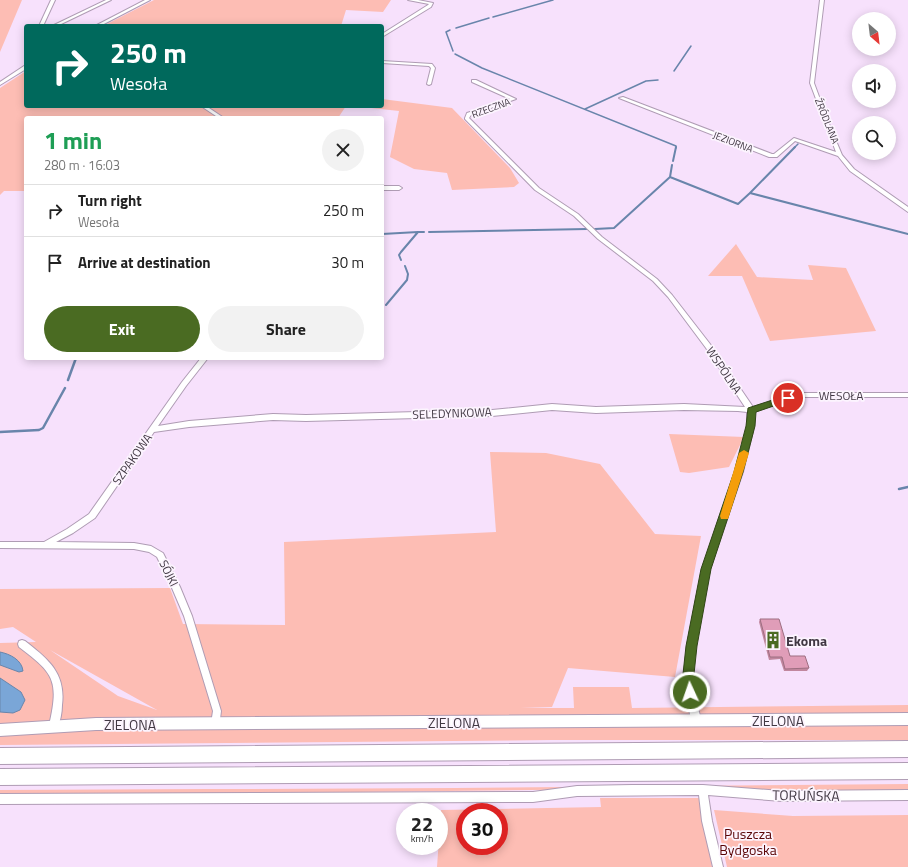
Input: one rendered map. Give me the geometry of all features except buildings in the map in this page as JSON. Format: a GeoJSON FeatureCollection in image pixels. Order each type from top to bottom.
{"type":"FeatureCollection","features":[{"type":"Feature","properties":{"kind":"highway"},"geometry":{"type":"LineString","coordinates":[[0,756],[908,749]]}},
{"type":"Feature","properties":{"kind":"highway"},"geometry":{"type":"LineString","coordinates":[[0,777],[908,771]]}},
{"type":"Feature","properties":{"kind":"street"},"geometry":{"type":"LineString","coordinates":[[43,24],[53,0]]}},
{"type":"Feature","properties":{"kind":"street"},"geometry":{"type":"LineString","coordinates":[[58,24],[109,0]]}},
{"type":"Feature","properties":{"kind":"street"},"geometry":{"type":"LineString","coordinates":[[101,24],[148,0]]}},
{"type":"Feature","properties":{"kind":"street"},"geometry":{"type":"LineString","coordinates":[[384,35],[430,6],[431,1],[410,0]]}},
{"type":"Feature","properties":{"kind":"street","name":"ŹRÓDLANA"},"geometry":{"type":"LineString","coordinates":[[822,0],[812,83],[824,117],[840,155],[846,164],[857,175],[908,210]]}},
{"type":"Feature","properties":{"kind":"street"},"geometry":{"type":"LineString","coordinates":[[384,62],[430,65],[433,68],[429,84]]}},
{"type":"Feature","properties":{"kind":"street"},"geometry":{"type":"LineString","coordinates":[[0,84],[24,68]]}},
{"type":"Feature","properties":{"kind":"street","name":"RZECZNA"},"geometry":{"type":"LineString","coordinates":[[474,81],[514,99],[469,114],[467,118],[530,183]]}},
{"type":"Feature","properties":{"kind":"street","name":"JEZIORNA"},"geometry":{"type":"LineString","coordinates":[[621,98],[771,156],[776,156],[794,139],[840,155]]}},
{"type":"Feature","properties":{"kind":"street"},"geometry":{"type":"LineString","coordinates":[[206,108],[219,116]]}},
{"type":"Feature","properties":{"kind":"street","name":"WSPÓLNA"},"geometry":{"type":"LineString","coordinates":[[530,183],[543,194],[576,215],[600,238],[655,280],[674,301],[708,346],[751,410]]}},
{"type":"Feature","properties":{"kind":"street"},"geometry":{"type":"LineString","coordinates":[[384,188],[399,188]]}},
{"type":"Feature","properties":{"kind":"street"},"geometry":{"type":"LineString","coordinates":[[902,206],[908,204]]}},
{"type":"Feature","properties":{"kind":"street","name":"SZPAKOWA"},"geometry":{"type":"LineString","coordinates":[[45,544],[70,531],[92,516],[184,384],[203,360]]}},
{"type":"Feature","properties":{"kind":"street","name":"WESOŁA"},"geometry":{"type":"LineString","coordinates":[[751,410],[788,398],[804,395],[908,396]]}},
{"type":"Feature","properties":{"kind":"street","name":"SELEDYNKOWA"},"geometry":{"type":"LineString","coordinates":[[153,430],[189,424],[273,417],[306,418],[492,413],[552,407],[596,410],[684,407],[738,408],[751,410]]}},
{"type":"Feature","properties":{"kind":"street"},"geometry":{"type":"LineString","coordinates":[[696,720],[688,674],[691,646],[706,569],[739,472],[751,426],[751,410]]}},
{"type":"Feature","properties":{"kind":"street","name":"SÓJKI"},"geometry":{"type":"LineString","coordinates":[[0,545],[45,544],[134,546],[151,549],[160,555],[188,616],[217,711],[216,724]]}},
{"type":"Feature","properties":{"kind":"street"},"geometry":{"type":"LineString","coordinates":[[22,644],[39,656],[51,668],[57,680],[59,691],[54,726]]}},
{"type":"Feature","properties":{"kind":"street","name":"ZIELONA"},"geometry":{"type":"LineString","coordinates":[[0,730],[96,724],[908,719]]}},
{"type":"Feature","properties":{"kind":"street"},"geometry":{"type":"LineString","coordinates":[[0,799],[533,796],[577,791],[703,790],[707,821],[718,867]]}},
{"type":"Feature","properties":{"kind":"street","name":"TORUŃSKA"},"geometry":{"type":"LineString","coordinates":[[703,790],[782,796],[908,795]]}},
{"type":"Feature","properties":{"kind":"green space"},"geometry":{"type":"Polygon","coordinates":[[[0,0],[22,0],[0,52],[0,0]]]}},
{"type":"Feature","properties":{"kind":"green space"},"geometry":{"type":"Polygon","coordinates":[[[154,0],[391,0],[383,12],[346,10],[342,24],[107,24],[154,0]]]}},
{"type":"Feature","properties":{"kind":"green space"},"geometry":{"type":"Polygon","coordinates":[[[24,72],[24,108],[345,108],[339,116],[24,116],[24,191],[4,191],[0,195],[0,88],[24,72]]]}},
{"type":"Feature","properties":{"kind":"green space"},"geometry":{"type":"Polygon","coordinates":[[[384,99],[452,108],[510,168],[519,183],[514,187],[452,190],[447,173],[414,169],[390,157],[399,111],[371,108],[384,108],[384,99]]]}},
{"type":"Feature","properties":{"kind":"green space"},"geometry":{"type":"Polygon","coordinates":[[[736,244],[757,277],[813,280],[808,265],[846,268],[876,331],[770,341],[742,276],[708,276],[736,244]]]}},
{"type":"Feature","properties":{"kind":"green space"},"geometry":{"type":"Polygon","coordinates":[[[669,434],[744,437],[729,467],[689,473],[680,472],[669,434]]]}},
{"type":"Feature","properties":{"kind":"green space"},"geometry":{"type":"Polygon","coordinates":[[[490,452],[546,453],[600,464],[655,534],[701,536],[675,677],[568,668],[552,707],[521,708],[574,708],[573,687],[629,687],[632,708],[908,705],[908,740],[552,740],[0,745],[0,643],[36,642],[13,627],[0,629],[0,589],[170,588],[183,624],[285,625],[284,542],[496,532],[490,452]],[[50,650],[118,696],[157,710],[50,650]]]}},
{"type":"Feature","properties":{"kind":"green space"},"geometry":{"type":"Polygon","coordinates":[[[908,784],[908,791],[797,792],[712,788],[0,796],[0,790],[908,784]]]}},
{"type":"Feature","properties":{"kind":"green space"},"geometry":{"type":"Polygon","coordinates":[[[600,798],[699,798],[712,867],[437,867],[438,855],[448,855],[448,810],[456,810],[456,855],[508,855],[508,809],[601,807],[600,798]]]}},
{"type":"Feature","properties":{"kind":"green space","name":"Puszcza Bydgoska"},"geometry":{"type":"Polygon","coordinates":[[[714,810],[793,816],[908,815],[908,867],[727,867],[714,810]]]}},
{"type":"Feature","properties":{"kind":"water"},"geometry":{"type":"Polygon","coordinates":[[[0,652],[15,658],[22,667],[23,671],[19,672],[0,665],[0,652]]]}},
{"type":"Feature","properties":{"kind":"water"},"geometry":{"type":"Polygon","coordinates":[[[0,678],[21,692],[25,700],[20,710],[13,713],[0,712],[0,678]]]}},
{"type":"Feature","properties":{"kind":"waterway"},"geometry":{"type":"LineString","coordinates":[[493,17],[553,0]]}},
{"type":"Feature","properties":{"kind":"waterway"},"geometry":{"type":"LineString","coordinates":[[456,28],[489,18]]}},
{"type":"Feature","properties":{"kind":"waterway"},"geometry":{"type":"LineString","coordinates":[[450,30],[446,32],[453,51]]}},
{"type":"Feature","properties":{"kind":"waterway"},"geometry":{"type":"LineString","coordinates":[[674,71],[691,46]]}},
{"type":"Feature","properties":{"kind":"waterway"},"geometry":{"type":"LineString","coordinates":[[455,54],[482,68],[676,147]]}},
{"type":"Feature","properties":{"kind":"waterway"},"geometry":{"type":"LineString","coordinates":[[585,109],[646,81],[658,80]]}},
{"type":"Feature","properties":{"kind":"waterway"},"geometry":{"type":"LineString","coordinates":[[795,147],[798,144]]}},
{"type":"Feature","properties":{"kind":"waterway"},"geometry":{"type":"LineString","coordinates":[[673,161],[676,147]]}},
{"type":"Feature","properties":{"kind":"waterway"},"geometry":{"type":"LineString","coordinates":[[750,193],[795,147]]}},
{"type":"Feature","properties":{"kind":"waterway"},"geometry":{"type":"LineString","coordinates":[[670,177],[672,165]]}},
{"type":"Feature","properties":{"kind":"waterway"},"geometry":{"type":"LineString","coordinates":[[595,229],[614,228],[670,177]]}},
{"type":"Feature","properties":{"kind":"waterway"},"geometry":{"type":"LineString","coordinates":[[670,177],[738,204],[750,193]]}},
{"type":"Feature","properties":{"kind":"waterway"},"geometry":{"type":"LineString","coordinates":[[750,193],[908,234]]}},
{"type":"Feature","properties":{"kind":"waterway"},"geometry":{"type":"LineString","coordinates":[[429,232],[587,229]]}},
{"type":"Feature","properties":{"kind":"waterway"},"geometry":{"type":"LineString","coordinates":[[384,234],[418,232]]}},
{"type":"Feature","properties":{"kind":"waterway"},"geometry":{"type":"LineString","coordinates":[[401,260],[399,255],[418,232]]}},
{"type":"Feature","properties":{"kind":"waterway"},"geometry":{"type":"LineString","coordinates":[[418,232],[424,232]]}},
{"type":"Feature","properties":{"kind":"waterway"},"geometry":{"type":"LineString","coordinates":[[386,305],[407,280],[408,274],[405,266]]}},
{"type":"Feature","properties":{"kind":"waterway"},"geometry":{"type":"LineString","coordinates":[[68,380],[75,360]]}},
{"type":"Feature","properties":{"kind":"waterway"},"geometry":{"type":"LineString","coordinates":[[0,432],[39,430],[43,428],[65,388]]}},
{"type":"Feature","properties":{"kind":"waterway"},"geometry":{"type":"LineString","coordinates":[[899,489],[908,487]]}},
{"type":"Feature","properties":{"kind":"slow traffic"},"geometry":{"type":"LineString","coordinates":[[724,516],[744,453]]}},
{"type":"Feature","properties":{"kind":"place","name":"Ekoma"},"geometry":{"type":"Point","coordinates":[773,640]}},
{"type":"Feature","properties":{"kind":"route"},"geometry":{"type":"LineString","coordinates":[[690,692],[688,674],[691,646],[706,569],[739,472],[751,426],[751,410],[788,398]]}}]}
